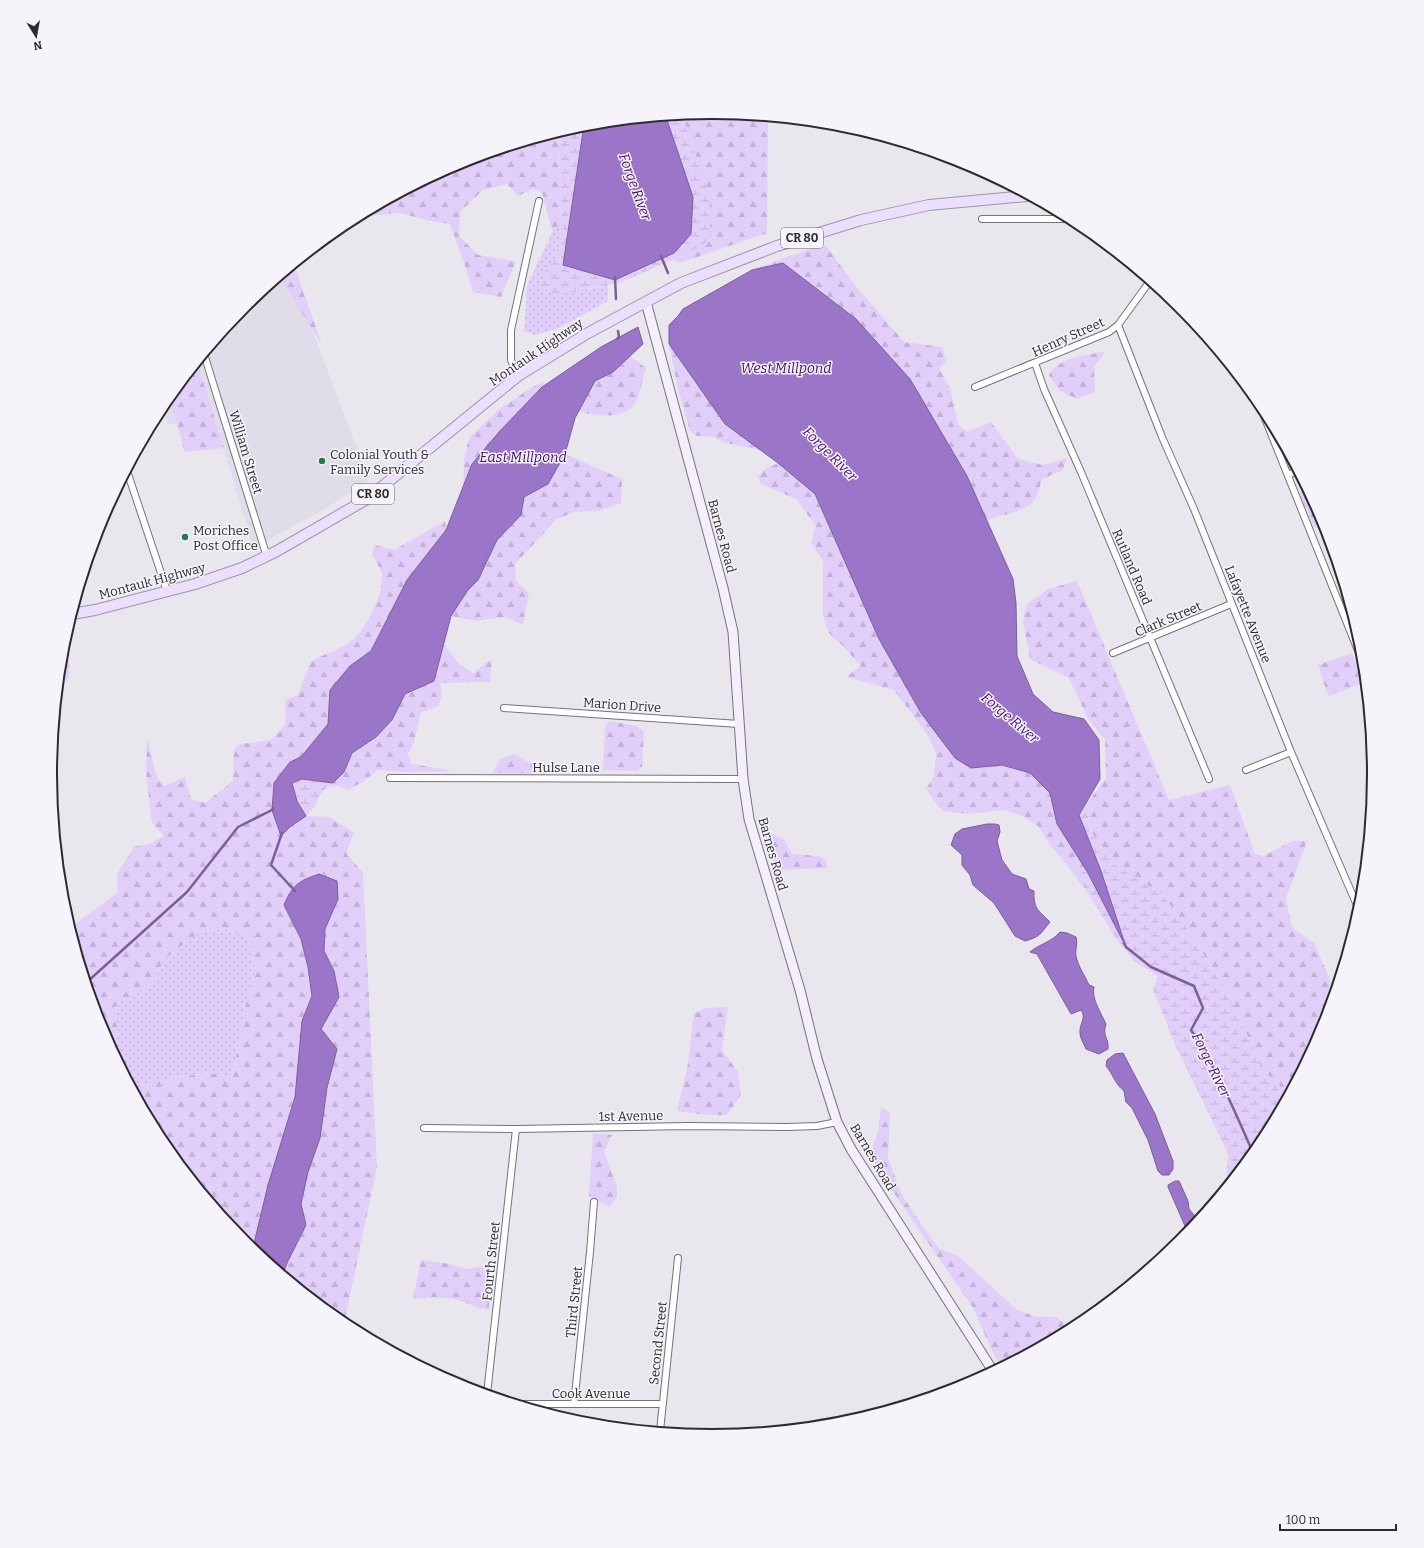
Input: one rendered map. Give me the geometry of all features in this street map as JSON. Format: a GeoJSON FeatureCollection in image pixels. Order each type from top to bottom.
{"type":"FeatureCollection","features":[{"type":"Feature","properties":{"kind":"main road","name":"Montauk Highway"},"geometry":{"type":"LineString","coordinates":[[77,613],[95,610],[195,584],[242,568],[267,557],[367,499],[518,376],[588,333],[681,284],[744,258],[861,220],[929,205],[1020,197]]}},
{"type":"Feature","properties":{"kind":"street"},"geometry":{"type":"LineString","coordinates":[[518,376],[511,360],[511,330],[539,201]]}},
{"type":"Feature","properties":{"kind":"street"},"geometry":{"type":"LineString","coordinates":[[982,219],[1060,219]]}},
{"type":"Feature","properties":{"kind":"street","name":"Henry Street"},"geometry":{"type":"LineString","coordinates":[[975,387],[1102,335],[1118,325],[1147,285]]}},
{"type":"Feature","properties":{"kind":"street","name":"Barnes Road"},"geometry":{"type":"LineString","coordinates":[[646,302],[723,588],[733,632],[742,779],[749,819],[800,990],[817,1059],[837,1122],[851,1149],[990,1366]]}},
{"type":"Feature","properties":{"kind":"street","name":"Lafayette Avenue"},"geometry":{"type":"LineString","coordinates":[[1118,325],[1162,437],[1194,510],[1292,752],[1354,899]]}},
{"type":"Feature","properties":{"kind":"street","name":"William Street"},"geometry":{"type":"LineString","coordinates":[[206,359],[267,557]]}},
{"type":"Feature","properties":{"kind":"street","name":"Rutland Road"},"geometry":{"type":"LineString","coordinates":[[1035,363],[1044,389],[1081,472],[1209,779]]}},
{"type":"Feature","properties":{"kind":"street"},"geometry":{"type":"LineString","coordinates":[[1272,435],[1351,634]]}},
{"type":"Feature","properties":{"kind":"street"},"geometry":{"type":"LineString","coordinates":[[1288,475],[1293,473]]}},
{"type":"Feature","properties":{"kind":"street"},"geometry":{"type":"LineString","coordinates":[[129,477],[167,591]]}},
{"type":"Feature","properties":{"kind":"street","name":"Clark Street"},"geometry":{"type":"LineString","coordinates":[[1113,654],[1231,604]]}},
{"type":"Feature","properties":{"kind":"street","name":"Marion Drive"},"geometry":{"type":"LineString","coordinates":[[504,708],[739,724]]}},
{"type":"Feature","properties":{"kind":"street"},"geometry":{"type":"LineString","coordinates":[[1246,770],[1292,752]]}},
{"type":"Feature","properties":{"kind":"street","name":"Hulse Lane"},"geometry":{"type":"LineString","coordinates":[[390,778],[742,779]]}},
{"type":"Feature","properties":{"kind":"street","name":"1st Avenue"},"geometry":{"type":"LineString","coordinates":[[424,1128],[516,1129],[689,1126],[787,1127],[816,1126],[837,1122]]}},
{"type":"Feature","properties":{"kind":"street","name":"Fourth Street"},"geometry":{"type":"LineString","coordinates":[[488,1389],[516,1129]]}},
{"type":"Feature","properties":{"kind":"street","name":"Third Street"},"geometry":{"type":"LineString","coordinates":[[574,1404],[594,1202]]}},
{"type":"Feature","properties":{"kind":"street","name":"Second Street"},"geometry":{"type":"LineString","coordinates":[[660,1427],[678,1258]]}},
{"type":"Feature","properties":{"kind":"street","name":"Cook Avenue"},"geometry":{"type":"LineString","coordinates":[[533,1404],[663,1404]]}},
{"type":"Feature","properties":{"kind":"shaded area"},"geometry":{"type":"Polygon","coordinates":[[[292,272],[302,303],[369,480],[328,507],[253,548],[216,423],[168,424],[165,414],[192,375],[249,311],[292,272]]]}},
{"type":"Feature","properties":{"kind":"green space"},"geometry":{"type":"Polygon","coordinates":[[[712,119],[768,122],[767,233],[680,263],[674,260],[690,252],[710,197],[684,120],[712,119]]]}},
{"type":"Feature","properties":{"kind":"green space"},"geometry":{"type":"Polygon","coordinates":[[[667,120],[684,120],[710,197],[710,240],[690,252],[622,282],[558,295],[541,288],[546,269],[557,256],[562,224],[559,146],[556,138],[583,132],[563,265],[693,197],[667,120]]]}},
{"type":"Feature","properties":{"kind":"green space"},"geometry":{"type":"Polygon","coordinates":[[[556,138],[559,146],[562,224],[552,231],[542,193],[533,189],[518,196],[507,184],[483,190],[460,212],[459,236],[478,255],[516,261],[501,297],[473,292],[450,224],[430,221],[400,213],[371,215],[422,187],[461,169],[501,154],[556,138]]]}},
{"type":"Feature","properties":{"kind":"green space"},"geometry":{"type":"Polygon","coordinates":[[[562,224],[557,257],[546,269],[587,290],[608,285],[608,301],[557,329],[535,335],[524,331],[527,285],[554,229],[562,224]]]}},
{"type":"Feature","properties":{"kind":"green space"},"geometry":{"type":"Polygon","coordinates":[[[826,246],[856,286],[904,342],[943,347],[946,362],[939,368],[950,388],[958,424],[967,432],[991,422],[1018,459],[1043,465],[1067,458],[1063,470],[1042,479],[1037,495],[1032,503],[1017,511],[987,520],[967,476],[910,379],[783,263],[752,270],[812,248],[826,246]]]}},
{"type":"Feature","properties":{"kind":"green space"},"geometry":{"type":"Polygon","coordinates":[[[295,269],[322,345],[285,286],[283,280],[295,269]]]}},
{"type":"Feature","properties":{"kind":"green space"},"geometry":{"type":"Polygon","coordinates":[[[669,344],[725,424],[760,450],[726,443],[712,437],[697,436],[690,431],[678,389],[669,344]]]}},
{"type":"Feature","properties":{"kind":"green space"},"geometry":{"type":"Polygon","coordinates":[[[1106,351],[1094,367],[1095,392],[1077,399],[1060,391],[1049,375],[1059,364],[1066,361],[1106,351]]]}},
{"type":"Feature","properties":{"kind":"green space"},"geometry":{"type":"Polygon","coordinates":[[[630,356],[646,368],[638,397],[631,407],[625,412],[610,415],[578,411],[595,381],[613,372],[630,356]]]}},
{"type":"Feature","properties":{"kind":"green space"},"geometry":{"type":"Polygon","coordinates":[[[198,367],[224,448],[184,452],[178,425],[169,407],[198,367]]]}},
{"type":"Feature","properties":{"kind":"green space"},"geometry":{"type":"Polygon","coordinates":[[[544,382],[541,389],[499,432],[463,486],[464,460],[469,438],[497,411],[532,387],[544,382]]]}},
{"type":"Feature","properties":{"kind":"green space"},"geometry":{"type":"Polygon","coordinates":[[[565,454],[622,479],[621,503],[599,511],[573,512],[556,520],[515,564],[516,581],[529,593],[523,625],[505,617],[476,621],[451,616],[468,590],[478,580],[497,540],[521,515],[524,497],[548,484],[565,454]]]}},
{"type":"Feature","properties":{"kind":"green space"},"geometry":{"type":"Polygon","coordinates":[[[778,463],[815,494],[879,639],[921,713],[955,758],[971,768],[1002,765],[1030,773],[1050,793],[1057,824],[1088,873],[1068,866],[1051,846],[1038,826],[1020,815],[1003,810],[968,814],[943,811],[935,802],[926,789],[934,776],[936,753],[927,734],[894,690],[846,677],[861,666],[829,633],[823,616],[823,561],[811,543],[816,526],[796,499],[761,484],[758,476],[764,470],[778,463]]]}},
{"type":"Feature","properties":{"kind":"green space"},"geometry":{"type":"Polygon","coordinates":[[[1302,491],[1317,523],[1318,525],[1314,528],[1299,492],[1302,491]]]}},
{"type":"Feature","properties":{"kind":"green space"},"geometry":{"type":"Polygon","coordinates":[[[445,521],[446,530],[407,580],[371,651],[350,666],[331,690],[328,724],[301,757],[290,762],[274,783],[272,810],[281,835],[306,816],[329,817],[354,833],[346,853],[363,873],[377,1167],[345,1317],[313,1294],[285,1270],[306,1225],[301,1204],[337,1050],[321,1029],[339,997],[334,971],[324,951],[325,929],[329,918],[284,905],[301,939],[308,967],[312,996],[302,1021],[295,1097],[268,1185],[255,1242],[220,1206],[192,1173],[167,1138],[137,1086],[182,1076],[219,1074],[232,1076],[246,1004],[255,971],[248,937],[225,929],[201,931],[163,960],[154,982],[141,992],[122,1000],[115,1008],[118,1037],[114,1041],[92,985],[79,944],[75,924],[118,892],[117,874],[134,847],[151,843],[164,836],[152,823],[146,773],[147,737],[156,775],[164,786],[185,777],[191,799],[205,803],[233,781],[234,749],[240,744],[271,740],[286,724],[285,700],[298,695],[311,661],[350,642],[360,633],[370,617],[378,599],[382,581],[382,574],[372,555],[375,545],[394,550],[445,521]]]}},
{"type":"Feature","properties":{"kind":"green space"},"geometry":{"type":"Polygon","coordinates":[[[1077,581],[1169,800],[1230,785],[1255,854],[1263,856],[1293,841],[1307,841],[1286,898],[1292,928],[1314,943],[1332,985],[1317,1025],[1285,1091],[1261,1068],[1232,999],[1186,927],[1162,894],[1112,863],[1090,829],[1087,803],[1106,778],[1105,740],[1088,719],[1069,678],[1030,659],[1023,621],[1026,605],[1048,589],[1077,581]]]}},
{"type":"Feature","properties":{"kind":"green space"},"geometry":{"type":"Polygon","coordinates":[[[444,645],[459,664],[473,673],[492,659],[490,682],[440,683],[442,693],[439,706],[421,712],[414,743],[408,754],[412,764],[453,771],[405,772],[378,770],[364,781],[348,790],[333,783],[344,772],[352,753],[376,737],[392,721],[405,694],[434,681],[444,645]]]}},
{"type":"Feature","properties":{"kind":"green space"},"geometry":{"type":"Polygon","coordinates":[[[69,652],[69,678],[64,682],[69,652]]]}},
{"type":"Feature","properties":{"kind":"green space"},"geometry":{"type":"Polygon","coordinates":[[[1352,653],[1358,668],[1360,684],[1328,696],[1318,665],[1352,653]]]}},
{"type":"Feature","properties":{"kind":"green space"},"geometry":{"type":"Polygon","coordinates":[[[610,721],[636,726],[644,731],[642,767],[637,771],[603,770],[605,726],[610,721]]]}},
{"type":"Feature","properties":{"kind":"green space"},"geometry":{"type":"Polygon","coordinates":[[[515,754],[530,763],[539,765],[545,774],[493,773],[500,759],[515,754]]]}},
{"type":"Feature","properties":{"kind":"green space"},"geometry":{"type":"Polygon","coordinates":[[[302,779],[333,783],[339,786],[327,787],[319,796],[315,806],[306,816],[297,801],[292,783],[302,779]]]}},
{"type":"Feature","properties":{"kind":"green space"},"geometry":{"type":"Polygon","coordinates":[[[1087,803],[1090,829],[1112,863],[1162,894],[1186,927],[1232,999],[1261,1068],[1285,1091],[1257,1138],[1226,1180],[1228,1153],[1176,1047],[1153,989],[1158,976],[1134,961],[1116,939],[1090,896],[1068,866],[1088,873],[1124,943],[1101,871],[1079,815],[1087,803]]]}},
{"type":"Feature","properties":{"kind":"green space"},"geometry":{"type":"Polygon","coordinates":[[[762,828],[784,840],[792,854],[818,856],[825,859],[828,868],[781,870],[767,854],[762,828]]]}},
{"type":"Feature","properties":{"kind":"green space"},"geometry":{"type":"Polygon","coordinates":[[[225,929],[248,937],[255,971],[246,1004],[232,1076],[219,1074],[194,1074],[137,1086],[114,1041],[118,1037],[115,1009],[122,1000],[141,992],[154,982],[163,960],[201,931],[225,929]]]}},
{"type":"Feature","properties":{"kind":"green space"},"geometry":{"type":"Polygon","coordinates":[[[728,1007],[722,1050],[738,1072],[741,1095],[727,1115],[707,1115],[677,1111],[688,1064],[694,1013],[706,1008],[728,1007]]]}},
{"type":"Feature","properties":{"kind":"green space"},"geometry":{"type":"Polygon","coordinates":[[[881,1107],[890,1112],[888,1158],[903,1197],[938,1248],[958,1256],[1016,1309],[1036,1317],[1055,1317],[1067,1324],[999,1362],[973,1308],[876,1167],[871,1152],[878,1132],[881,1107]]]}},
{"type":"Feature","properties":{"kind":"green space"},"geometry":{"type":"Polygon","coordinates":[[[593,1133],[612,1135],[604,1152],[617,1186],[617,1197],[610,1207],[589,1196],[593,1133]]]}},
{"type":"Feature","properties":{"kind":"green space"},"geometry":{"type":"Polygon","coordinates":[[[421,1260],[444,1263],[468,1269],[491,1264],[489,1310],[452,1299],[413,1299],[421,1260]]]}},
{"type":"Feature","properties":{"kind":"water"},"geometry":{"type":"Polygon","coordinates":[[[667,120],[693,197],[691,234],[674,253],[615,280],[563,265],[583,132],[667,120]]]}},
{"type":"Feature","properties":{"kind":"water","name":"West Millpond"},"geometry":{"type":"Polygon","coordinates":[[[783,263],[856,319],[910,379],[967,476],[1013,579],[1016,603],[1017,656],[1033,694],[1053,712],[1084,719],[1099,740],[1100,779],[1079,815],[1101,871],[1126,947],[1088,873],[1057,824],[1050,793],[1030,773],[1002,765],[971,768],[955,758],[921,713],[879,639],[815,494],[778,463],[725,424],[669,344],[669,325],[683,309],[752,270],[783,263]]]}},
{"type":"Feature","properties":{"kind":"water","name":"East Millpond"},"geometry":{"type":"Polygon","coordinates":[[[638,327],[643,344],[613,372],[595,381],[575,418],[565,454],[548,484],[524,497],[521,515],[497,540],[478,580],[468,590],[451,616],[434,681],[405,694],[392,720],[376,737],[352,753],[344,772],[333,783],[302,779],[292,783],[297,801],[306,816],[290,827],[281,836],[272,810],[274,783],[290,762],[301,757],[328,724],[330,690],[350,666],[371,651],[407,580],[446,530],[472,464],[499,432],[542,387],[601,347],[638,327]]]}},
{"type":"Feature","properties":{"kind":"water"},"geometry":{"type":"Polygon","coordinates":[[[987,824],[999,825],[1000,832],[997,841],[1002,860],[1012,874],[1026,879],[1029,889],[1034,891],[1036,906],[1050,922],[1040,934],[1034,938],[1025,941],[1015,936],[994,903],[973,885],[970,875],[962,865],[962,855],[951,845],[955,834],[962,829],[987,824]]]}},
{"type":"Feature","properties":{"kind":"water"},"geometry":{"type":"Polygon","coordinates":[[[319,874],[337,881],[338,899],[325,929],[324,951],[334,971],[339,997],[321,1029],[337,1049],[327,1088],[320,1138],[308,1172],[301,1204],[306,1225],[285,1270],[255,1242],[268,1185],[295,1097],[302,1021],[312,996],[308,967],[301,939],[284,905],[290,892],[297,884],[319,874]]]}},
{"type":"Feature","properties":{"kind":"water"},"geometry":{"type":"Polygon","coordinates":[[[1060,932],[1076,937],[1077,960],[1089,985],[1094,987],[1093,991],[1095,1001],[1106,1024],[1105,1034],[1108,1042],[1108,1049],[1099,1054],[1086,1049],[1081,1039],[1080,1030],[1083,1013],[1081,1010],[1071,1014],[1037,954],[1030,952],[1060,932]]]}},
{"type":"Feature","properties":{"kind":"water"},"geometry":{"type":"Polygon","coordinates":[[[1123,1053],[1155,1114],[1173,1161],[1173,1169],[1169,1175],[1162,1175],[1158,1171],[1148,1140],[1132,1108],[1126,1102],[1124,1091],[1118,1085],[1106,1066],[1107,1060],[1115,1054],[1123,1053]]]}},
{"type":"Feature","properties":{"kind":"water"},"geometry":{"type":"Polygon","coordinates":[[[1175,1181],[1179,1181],[1188,1201],[1189,1209],[1195,1216],[1185,1226],[1168,1187],[1168,1185],[1175,1181]]]}},
{"type":"Feature","properties":{"kind":"waterway","name":"Forge River"},"geometry":{"type":"LineString","coordinates":[[661,256],[668,273]]}},
{"type":"Feature","properties":{"kind":"waterway"},"geometry":{"type":"LineString","coordinates":[[615,277],[616,299]]}},
{"type":"Feature","properties":{"kind":"waterway"},"geometry":{"type":"LineString","coordinates":[[617,339],[619,337],[618,331]]}},
{"type":"Feature","properties":{"kind":"waterway"},"geometry":{"type":"LineString","coordinates":[[90,979],[187,892],[238,827],[272,810],[273,808]]}},
{"type":"Feature","properties":{"kind":"waterway"},"geometry":{"type":"LineString","coordinates":[[282,833],[271,865],[295,891]]}},
{"type":"Feature","properties":{"kind":"waterway","name":"Forge River"},"geometry":{"type":"LineString","coordinates":[[1124,943],[1126,947],[1151,967],[1194,986],[1203,1008],[1191,1030],[1217,1075],[1250,1147]]}},
{"type":"Feature","properties":{"kind":"place","name":"Colonial Youth & Family Services"},"geometry":{"type":"Point","coordinates":[322,461]}},
{"type":"Feature","properties":{"kind":"place","name":"Moriches Post Office"},"geometry":{"type":"Point","coordinates":[185,537]}}]}
